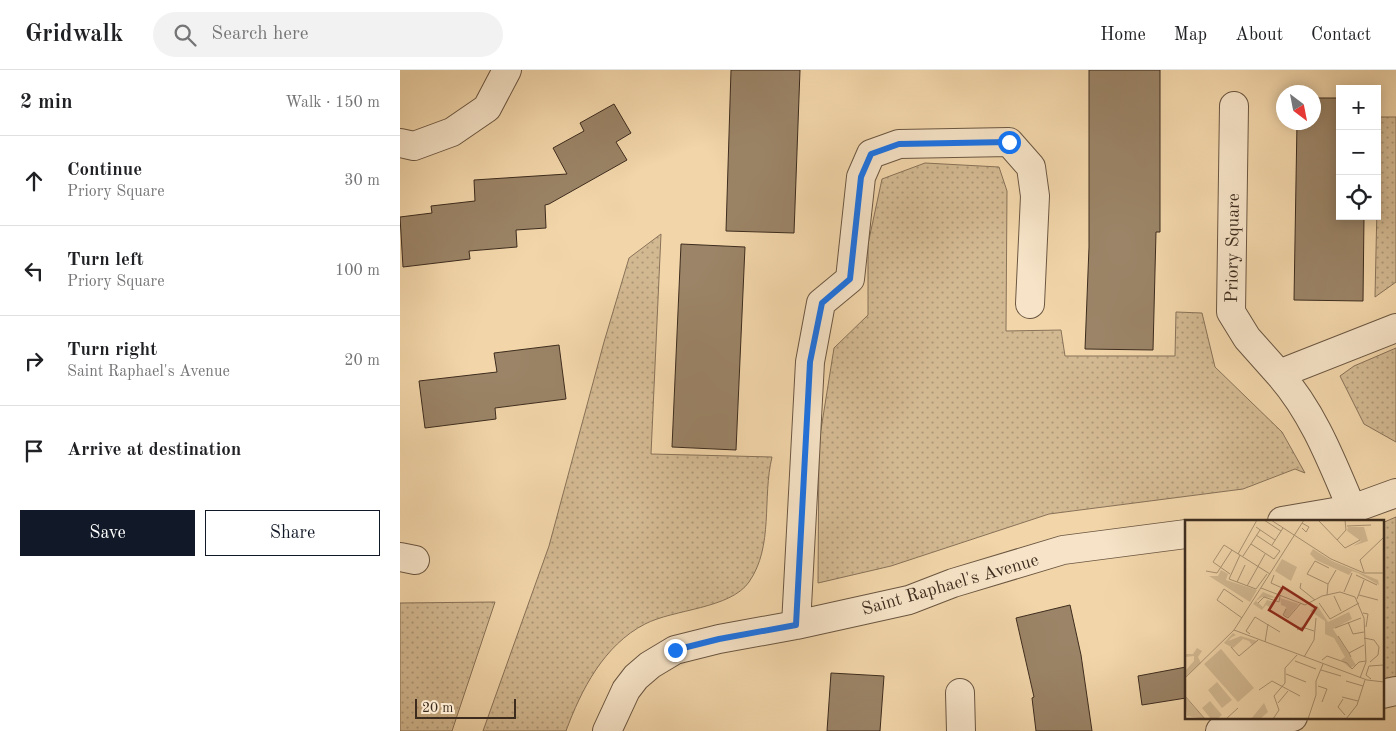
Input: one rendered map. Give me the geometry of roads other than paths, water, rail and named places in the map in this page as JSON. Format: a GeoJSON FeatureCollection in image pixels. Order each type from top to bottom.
{"type":"FeatureCollection","features":[{"type":"Feature","properties":{"kind":"street"},"geometry":{"type":"LineString","coordinates":[[400,143],[414,146],[452,132],[488,108],[507,70]]}},
{"type":"Feature","properties":{"kind":"street","name":"Priory Square"},"geometry":{"type":"LineString","coordinates":[[1234,106],[1231,312],[1247,338],[1293,390],[1312,420],[1352,509]]}},
{"type":"Feature","properties":{"kind":"street"},"geometry":{"type":"LineString","coordinates":[[796,625],[810,362],[822,303],[850,279],[861,177],[871,154],[899,144],[1009,142],[1031,167],[1035,196],[1030,304]]}},
{"type":"Feature","properties":{"kind":"street"},"geometry":{"type":"LineString","coordinates":[[1279,374],[1396,328]]}},
{"type":"Feature","properties":{"kind":"street"},"geometry":{"type":"LineString","coordinates":[[1288,520],[1352,509],[1396,493]]}},
{"type":"Feature","properties":{"kind":"street","name":"Saint Raphael's Avenue"},"geometry":{"type":"LineString","coordinates":[[607,731],[626,690],[636,677],[650,665],[675,650],[719,639],[796,625],[909,600],[953,583],[1064,550],[1185,534]]}},
{"type":"Feature","properties":{"kind":"street"},"geometry":{"type":"LineString","coordinates":[[960,693],[961,731]]}},
{"type":"Feature","properties":{"kind":"street"},"geometry":{"type":"LineString","coordinates":[[1220,730],[1287,718]]}}]}
